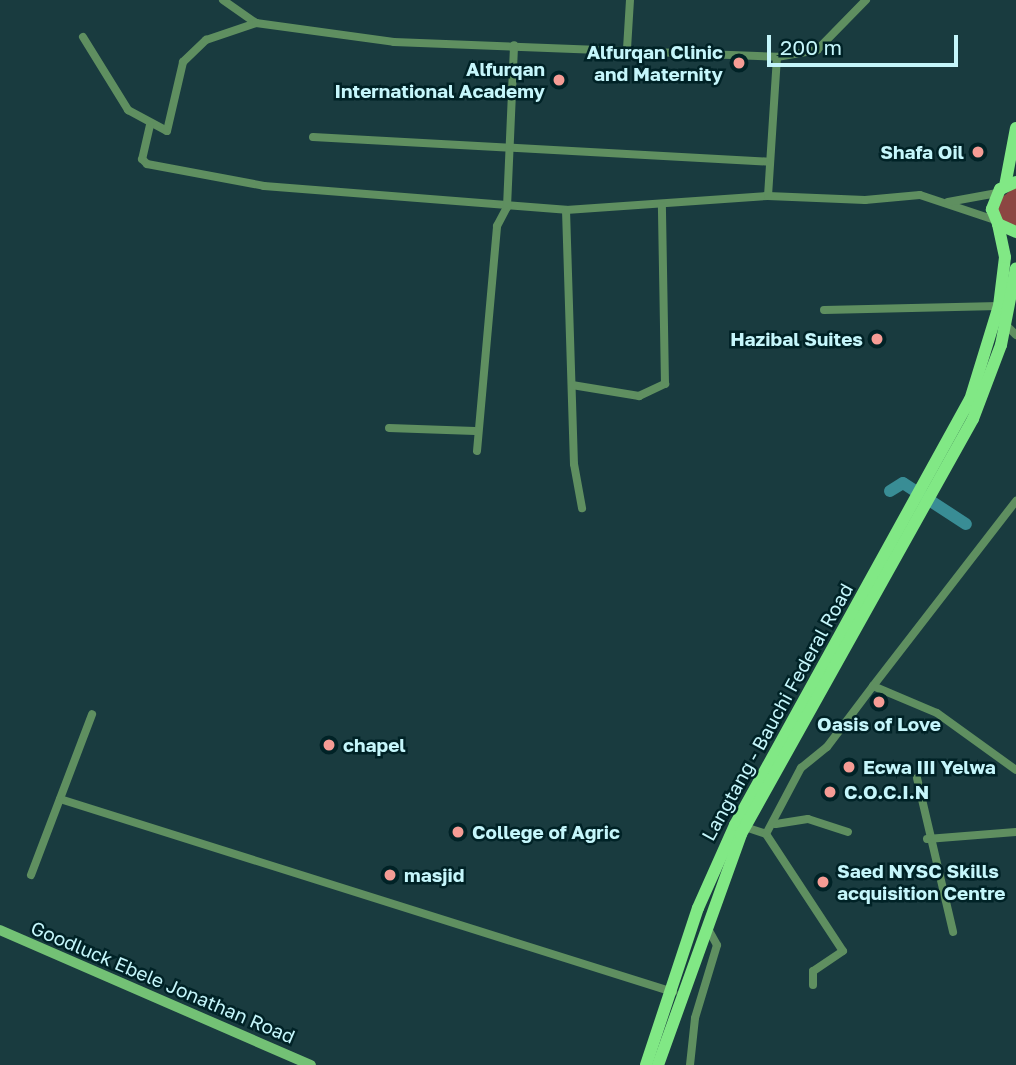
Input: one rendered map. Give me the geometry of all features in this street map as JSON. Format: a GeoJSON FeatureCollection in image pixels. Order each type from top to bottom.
{"type":"FeatureCollection","features":[{"type":"Feature","properties":{"kind":"main road"},"geometry":{"type":"LineString","coordinates":[[929,490],[970,400],[999,306],[1005,257],[997,222],[1016,128]]}},
{"type":"Feature","properties":{"kind":"main road"},"geometry":{"type":"LineString","coordinates":[[997,222],[1016,232]]}},
{"type":"Feature","properties":{"kind":"main road"},"geometry":{"type":"LineString","coordinates":[[658,1065],[674,992],[745,827],[919,506],[980,405],[1006,326],[1016,268]]}},
{"type":"Feature","properties":{"kind":"main road","name":"Langtang - Bauchi Federal Road"},"geometry":{"type":"LineString","coordinates":[[646,1065],[735,825],[919,506]]}},
{"type":"Feature","properties":{"kind":"main road","name":"Goodluck Ebele Jonathan Road"},"geometry":{"type":"LineString","coordinates":[[0,930],[311,1065]]}},
{"type":"Feature","properties":{"kind":"street"},"geometry":{"type":"LineString","coordinates":[[223,0],[256,23],[394,42],[627,49],[776,57],[817,50],[866,0]]}},
{"type":"Feature","properties":{"kind":"street"},"geometry":{"type":"LineString","coordinates":[[627,49],[630,0]]}},
{"type":"Feature","properties":{"kind":"street"},"geometry":{"type":"LineString","coordinates":[[83,37],[128,110],[150,125],[172,127],[183,62],[200,45],[256,23]]}},
{"type":"Feature","properties":{"kind":"street"},"geometry":{"type":"LineString","coordinates":[[477,451],[475,431],[497,226],[508,207],[514,45]]}},
{"type":"Feature","properties":{"kind":"street"},"geometry":{"type":"LineString","coordinates":[[768,196],[776,57]]}},
{"type":"Feature","properties":{"kind":"street"},"geometry":{"type":"LineString","coordinates":[[150,125],[142,159],[151,166],[254,185],[566,210],[662,206],[768,196],[865,200],[920,194],[997,222]]}},
{"type":"Feature","properties":{"kind":"street"},"geometry":{"type":"LineString","coordinates":[[313,137],[511,151],[769,162]]}},
{"type":"Feature","properties":{"kind":"street"},"geometry":{"type":"LineString","coordinates":[[947,203],[1006,187]]}},
{"type":"Feature","properties":{"kind":"street"},"geometry":{"type":"LineString","coordinates":[[572,385],[639,396],[665,384],[662,206]]}},
{"type":"Feature","properties":{"kind":"street"},"geometry":{"type":"LineString","coordinates":[[566,210],[572,385],[582,508]]}},
{"type":"Feature","properties":{"kind":"street"},"geometry":{"type":"LineString","coordinates":[[824,310],[999,306]]}},
{"type":"Feature","properties":{"kind":"street"},"geometry":{"type":"LineString","coordinates":[[1006,326],[1016,335]]}},
{"type":"Feature","properties":{"kind":"street"},"geometry":{"type":"LineString","coordinates":[[389,428],[475,431]]}},
{"type":"Feature","properties":{"kind":"street"},"geometry":{"type":"LineString","coordinates":[[766,834],[776,824],[801,768],[827,747],[1015,507]]}},
{"type":"Feature","properties":{"kind":"street"},"geometry":{"type":"LineString","coordinates":[[873,685],[937,713],[1016,770]]}},
{"type":"Feature","properties":{"kind":"street"},"geometry":{"type":"LineString","coordinates":[[31,875],[92,714]]}},
{"type":"Feature","properties":{"kind":"street"},"geometry":{"type":"LineString","coordinates":[[917,778],[927,839],[953,932]]}},
{"type":"Feature","properties":{"kind":"street"},"geometry":{"type":"LineString","coordinates":[[60,799],[674,992]]}},
{"type":"Feature","properties":{"kind":"street"},"geometry":{"type":"LineString","coordinates":[[776,824],[808,819],[848,832]]}},
{"type":"Feature","properties":{"kind":"street"},"geometry":{"type":"LineString","coordinates":[[745,827],[766,834],[843,951],[813,971],[814,985]]}},
{"type":"Feature","properties":{"kind":"street"},"geometry":{"type":"LineString","coordinates":[[927,839],[1016,832]]}},
{"type":"Feature","properties":{"kind":"street"},"geometry":{"type":"LineString","coordinates":[[690,1065],[695,1018],[718,945],[704,925]]}},
{"type":"Feature","properties":{"kind":"shaded area"},"geometry":{"type":"Polygon","coordinates":[[[1016,186],[1016,229],[1001,223],[995,203],[1016,186]]]}},
{"type":"Feature","properties":{"kind":"waterway"},"geometry":{"type":"LineString","coordinates":[[890,491],[903,483],[966,524]]}},
{"type":"Feature","properties":{"kind":"place","name":"Alfurqan Clinic and Maternity"},"geometry":{"type":"Point","coordinates":[739,63]}},
{"type":"Feature","properties":{"kind":"place","name":"Alfurqan International Academy"},"geometry":{"type":"Point","coordinates":[559,80]}},
{"type":"Feature","properties":{"kind":"place","name":"Shafa Oil"},"geometry":{"type":"Point","coordinates":[978,152]}},
{"type":"Feature","properties":{"kind":"place","name":"Hazibal Suites"},"geometry":{"type":"Point","coordinates":[877,339]}},
{"type":"Feature","properties":{"kind":"place","name":"Oasis of Love"},"geometry":{"type":"Point","coordinates":[879,702]}},
{"type":"Feature","properties":{"kind":"place","name":"chapel"},"geometry":{"type":"Point","coordinates":[329,745]}},
{"type":"Feature","properties":{"kind":"place","name":"Ecwa III Yelwa"},"geometry":{"type":"Point","coordinates":[849,767]}},
{"type":"Feature","properties":{"kind":"place","name":"C.O.C.I.N"},"geometry":{"type":"Point","coordinates":[830,792]}},
{"type":"Feature","properties":{"kind":"place","name":"College of Agric"},"geometry":{"type":"Point","coordinates":[458,832]}},
{"type":"Feature","properties":{"kind":"place","name":"masjid"},"geometry":{"type":"Point","coordinates":[390,875]}},
{"type":"Feature","properties":{"kind":"place","name":"Saed NYSC Skills acquisition Centre"},"geometry":{"type":"Point","coordinates":[823,882]}}]}
